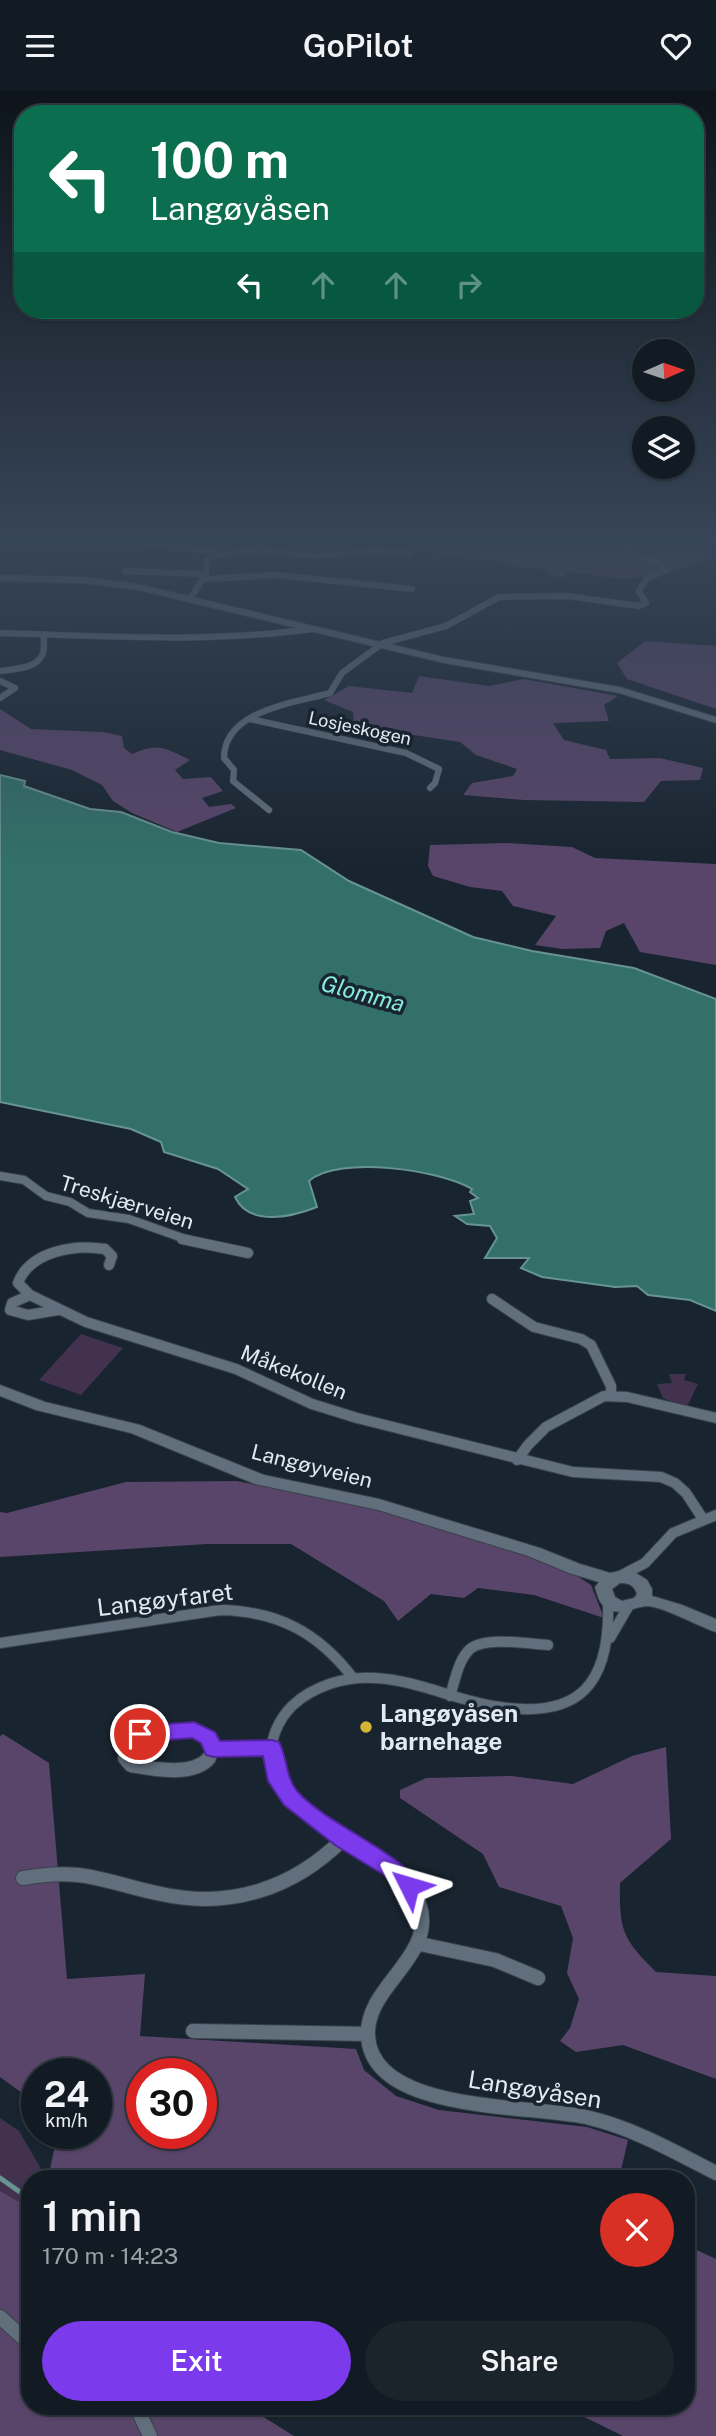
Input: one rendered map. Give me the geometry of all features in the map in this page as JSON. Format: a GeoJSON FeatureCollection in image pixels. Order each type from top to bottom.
{"type":"FeatureCollection","features":[{"type":"Feature","properties":{"kind":"main road"},"geometry":{"type":"LineString","coordinates":[[395,648],[468,665],[620,690],[716,720]]}},
{"type":"Feature","properties":{"kind":"main road","name":"Langøyveien"},"geometry":{"type":"LineString","coordinates":[[0,1390],[41,1406],[135,1429],[261,1480],[423,1518],[534,1552],[610,1587]]}},
{"type":"Feature","properties":{"kind":"main road"},"geometry":{"type":"LineString","coordinates":[[610,1587],[632,1578],[638,1597]]}},
{"type":"Feature","properties":{"kind":"main road"},"geometry":{"type":"LineString","coordinates":[[610,1587],[676,1609],[716,1626]]}},
{"type":"Feature","properties":{"kind":"street"},"geometry":{"type":"LineString","coordinates":[[0,671],[29,666],[40,660],[44,648]]}},
{"type":"Feature","properties":{"kind":"street"},"geometry":{"type":"LineString","coordinates":[[269,810],[233,781],[234,770],[225,763],[225,744],[250,719],[270,709],[330,694],[341,673],[375,648]]}},
{"type":"Feature","properties":{"kind":"street"},"geometry":{"type":"LineString","coordinates":[[0,681],[15,688],[0,698]]}},
{"type":"Feature","properties":{"kind":"street","name":"Losjeskogen"},"geometry":{"type":"LineString","coordinates":[[250,719],[414,755],[439,769],[435,783],[430,788]]}},
{"type":"Feature","properties":{"kind":"street","name":"Treskjærveien"},"geometry":{"type":"LineString","coordinates":[[0,1176],[24,1180],[44,1195],[70,1202],[88,1213],[129,1219],[178,1238],[248,1253]]}},
{"type":"Feature","properties":{"kind":"street"},"geometry":{"type":"LineString","coordinates":[[58,1309],[22,1315],[13,1313],[5,1306],[30,1296],[18,1283],[20,1273],[28,1265],[45,1258],[79,1247],[95,1246],[104,1249],[112,1257],[109,1265]]}},
{"type":"Feature","properties":{"kind":"street","name":"Måkekollen"},"geometry":{"type":"LineString","coordinates":[[30,1296],[116,1332],[236,1369],[312,1404],[517,1460],[593,1475],[661,1477],[676,1483],[703,1519]]}},
{"type":"Feature","properties":{"kind":"street"},"geometry":{"type":"LineString","coordinates":[[492,1300],[534,1327],[581,1339],[591,1345],[611,1386],[611,1395]]}},
{"type":"Feature","properties":{"kind":"street"},"geometry":{"type":"LineString","coordinates":[[517,1460],[530,1441],[549,1423],[601,1397],[611,1395],[716,1418]]}},
{"type":"Feature","properties":{"kind":"street"},"geometry":{"type":"LineString","coordinates":[[193,2031],[369,2034],[375,2003],[420,1944],[423,1917],[421,1906],[409,1886],[391,1869],[302,1809],[285,1791],[274,1770],[272,1748],[281,1721],[293,1705],[319,1688],[353,1678],[393,1680],[450,1696],[519,1709],[546,1707],[568,1701],[588,1690],[600,1676],[610,1639],[610,1587],[645,1563],[673,1532],[716,1515]]}},
{"type":"Feature","properties":{"kind":"street"},"geometry":{"type":"LineString","coordinates":[[610,1639],[638,1597],[645,1563]]}},
{"type":"Feature","properties":{"kind":"street","name":"Langøyfaret"},"geometry":{"type":"LineString","coordinates":[[0,1643],[220,1610],[247,1610],[283,1618],[308,1631],[332,1651],[353,1678]]}},
{"type":"Feature","properties":{"kind":"street"},"geometry":{"type":"LineString","coordinates":[[450,1696],[466,1655],[476,1645],[548,1645]]}},
{"type":"Feature","properties":{"kind":"street"},"geometry":{"type":"LineString","coordinates":[[182,1729],[194,1730],[208,1738],[214,1749],[211,1757],[201,1765],[190,1767],[131,1765],[125,1760],[124,1751],[126,1742],[140,1734],[182,1729]]}},
{"type":"Feature","properties":{"kind":"street"},"geometry":{"type":"LineString","coordinates":[[214,1749],[272,1748]]}},
{"type":"Feature","properties":{"kind":"street"},"geometry":{"type":"LineString","coordinates":[[23,1878],[76,1873],[112,1879],[173,1896],[219,1900],[248,1896],[280,1885],[326,1859],[343,1839]]}},
{"type":"Feature","properties":{"kind":"street"},"geometry":{"type":"LineString","coordinates":[[420,1944],[485,1955],[538,1977]]}},
{"type":"Feature","properties":{"kind":"street","name":"Langøyåsen"},"geometry":{"type":"LineString","coordinates":[[369,2034],[377,2063],[394,2080],[410,2090],[431,2097],[588,2117],[631,2130],[716,2173]]}},
{"type":"Feature","properties":{"kind":"street"},"geometry":{"type":"LineString","coordinates":[[0,2317],[21,2336]]}},
{"type":"Feature","properties":{"kind":"street"},"geometry":{"type":"LineString","coordinates":[[140,2415],[150,2436]]}},
{"type":"Feature","properties":{"kind":"shaded area"},"geometry":{"type":"Polygon","coordinates":[[[636,648],[716,648],[716,709],[627,679],[617,663],[636,648]]]}},
{"type":"Feature","properties":{"kind":"shaded area"},"geometry":{"type":"Polygon","coordinates":[[[419,676],[489,686],[524,679],[618,696],[604,705],[609,721],[553,723],[564,740],[606,750],[610,759],[660,758],[703,768],[700,780],[661,781],[644,802],[524,800],[463,795],[472,783],[513,776],[517,769],[476,755],[460,742],[354,726],[353,712],[324,700],[349,686],[412,693],[419,676]]]}},
{"type":"Feature","properties":{"kind":"shaded area"},"geometry":{"type":"Polygon","coordinates":[[[0,709],[31,729],[104,732],[122,736],[124,748],[132,754],[156,747],[174,752],[190,760],[175,770],[183,779],[211,777],[223,791],[202,798],[209,807],[231,804],[236,808],[177,832],[132,813],[113,801],[102,785],[72,770],[0,750],[0,709]]]}},
{"type":"Feature","properties":{"kind":"shaded area"},"geometry":{"type":"Polygon","coordinates":[[[506,843],[572,847],[595,858],[716,864],[716,965],[640,952],[624,923],[606,931],[600,948],[563,949],[535,945],[556,916],[513,906],[502,891],[470,887],[433,876],[428,866],[430,845],[506,843]]]}},
{"type":"Feature","properties":{"kind":"shaded area"},"geometry":{"type":"Polygon","coordinates":[[[81,1334],[123,1348],[81,1395],[39,1380],[81,1334]]]}},
{"type":"Feature","properties":{"kind":"shaded area"},"geometry":{"type":"Polygon","coordinates":[[[669,1374],[686,1374],[684,1380],[698,1384],[686,1409],[663,1398],[657,1384],[672,1383],[669,1374]]]}},
{"type":"Feature","properties":{"kind":"shaded area"},"geometry":{"type":"Polygon","coordinates":[[[237,1481],[399,1513],[560,1565],[591,1585],[604,1618],[534,1595],[478,1588],[464,1598],[431,1594],[398,1621],[384,1601],[291,1544],[207,1544],[0,1557],[0,1512],[7,1513],[126,1482],[237,1481]]]}},
{"type":"Feature","properties":{"kind":"shaded area"},"geometry":{"type":"Polygon","coordinates":[[[3,1734],[49,1763],[67,1979],[145,1974],[140,2036],[356,2049],[364,2070],[396,2096],[439,2110],[587,2127],[628,2140],[621,2170],[50,2170],[54,2149],[112,2149],[112,2058],[21,2058],[21,2092],[0,2077],[0,1736],[3,1734]]]}},
{"type":"Feature","properties":{"kind":"shaded area"},"geometry":{"type":"Polygon","coordinates":[[[666,1747],[671,1839],[620,1883],[622,1924],[636,1951],[656,1972],[716,1976],[716,2079],[623,2045],[576,2052],[560,2041],[570,2028],[579,1999],[567,1973],[573,1938],[561,1906],[499,1887],[483,1854],[400,1798],[400,1790],[426,1778],[512,1776],[573,1784],[632,1756],[666,1747]]]}},
{"type":"Feature","properties":{"kind":"shaded area"},"geometry":{"type":"Polygon","coordinates":[[[0,2118],[19,2131],[21,2149],[30,2149],[42,2170],[21,2170],[21,2203],[0,2191],[0,2118]]]}},
{"type":"Feature","properties":{"kind":"shaded area"},"geometry":{"type":"Polygon","coordinates":[[[0,2191],[21,2203],[21,2415],[260,2415],[294,2436],[0,2436],[0,2191]]]}},
{"type":"Feature","properties":{"kind":"shaded area"},"geometry":{"type":"Polygon","coordinates":[[[695,2249],[716,2259],[716,2436],[623,2436],[580,2415],[695,2415],[695,2249]]]}},
{"type":"Feature","properties":{"kind":"water","name":"Glomma"},"geometry":{"type":"Polygon","coordinates":[[[0,775],[25,781],[24,786],[90,809],[121,812],[172,832],[219,843],[301,850],[349,881],[473,937],[532,951],[634,968],[716,999],[716,1311],[690,1300],[648,1295],[637,1286],[615,1287],[542,1277],[521,1268],[529,1258],[485,1258],[497,1238],[490,1226],[467,1224],[455,1216],[474,1214],[470,1201],[478,1198],[470,1192],[472,1189],[437,1176],[390,1168],[365,1167],[323,1173],[309,1181],[317,1207],[284,1216],[261,1216],[250,1213],[235,1197],[248,1189],[218,1169],[164,1152],[161,1142],[131,1129],[0,1102],[0,775]]]}},
{"type":"Feature","properties":{"kind":"waterway"},"geometry":{"type":"LineString","coordinates":[[0,2178],[21,2193]]}},
{"type":"Feature","properties":{"kind":"place","name":"Langøyåsen barnehage"},"geometry":{"type":"Point","coordinates":[366,1727]}},
{"type":"Feature","properties":{"kind":"route"},"geometry":{"type":"LineString","coordinates":[[140,1734],[194,1730],[208,1738],[214,1749],[272,1748],[278,1781],[292,1800],[343,1839],[401,1876],[409,1886]]}}]}
